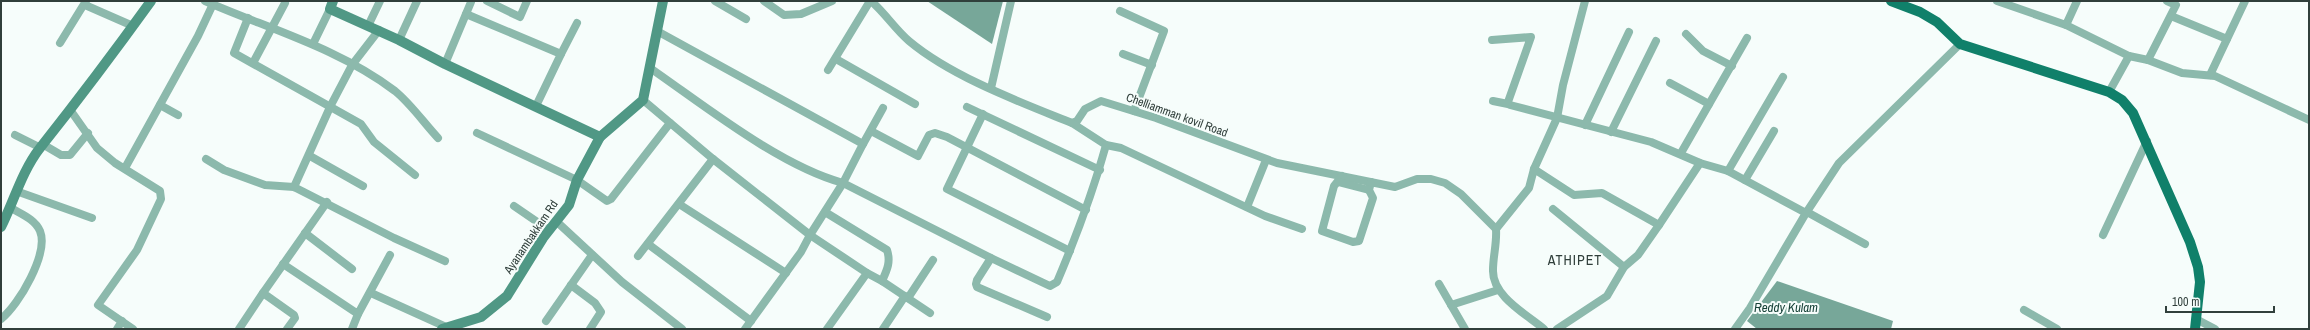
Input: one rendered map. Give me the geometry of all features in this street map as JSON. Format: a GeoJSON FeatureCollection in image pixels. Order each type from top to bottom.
{"type":"FeatureCollection","features":[{"type":"Feature","properties":{"kind":"main road"},"geometry":{"type":"LineString","coordinates":[[1891,1],[1920,12],[1937,22],[1960,44],[2109,92],[2122,100],[2133,113],[2147,141],[2198,267],[2199,293],[2196,324]]}},
{"type":"Feature","properties":{"kind":"street"},"geometry":{"type":"LineString","coordinates":[[1,227],[11,208],[16,191],[42,146],[71,110],[151,1]]}},
{"type":"Feature","properties":{"kind":"street"},"geometry":{"type":"LineString","coordinates":[[368,26],[380,1]]}},
{"type":"Feature","properties":{"kind":"street"},"geometry":{"type":"LineString","coordinates":[[399,40],[417,1]]}},
{"type":"Feature","properties":{"kind":"street"},"geometry":{"type":"LineString","coordinates":[[487,1],[520,17],[527,1]]}},
{"type":"Feature","properties":{"kind":"street"},"geometry":{"type":"LineString","coordinates":[[663,1],[643,100],[713,159],[810,236],[930,313]]}},
{"type":"Feature","properties":{"kind":"street"},"geometry":{"type":"LineString","coordinates":[[715,1],[746,19]]}},
{"type":"Feature","properties":{"kind":"street"},"geometry":{"type":"LineString","coordinates":[[764,1],[784,15],[801,14],[832,1]]}},
{"type":"Feature","properties":{"kind":"street"},"geometry":{"type":"LineString","coordinates":[[828,70],[870,1],[909,41],[943,63],[991,88],[1072,123],[1106,145],[1121,148],[1247,207],[1302,228]]}},
{"type":"Feature","properties":{"kind":"street"},"geometry":{"type":"LineString","coordinates":[[991,88],[1011,1]]}},
{"type":"Feature","properties":{"kind":"street"},"geometry":{"type":"LineString","coordinates":[[1544,329],[1498,290],[1492,270],[1497,245],[1496,229],[1529,188],[1534,169],[1557,118],[1563,85],[1585,1]]}},
{"type":"Feature","properties":{"kind":"street"},"geometry":{"type":"LineString","coordinates":[[1997,1],[2066,25],[2129,56],[2148,60],[2182,73],[2210,75],[2309,120]]}},
{"type":"Feature","properties":{"kind":"street"},"geometry":{"type":"LineString","coordinates":[[2066,25],[2078,1]]}},
{"type":"Feature","properties":{"kind":"street"},"geometry":{"type":"LineString","coordinates":[[2148,60],[2177,3],[2167,1]]}},
{"type":"Feature","properties":{"kind":"street"},"geometry":{"type":"LineString","coordinates":[[2210,75],[2245,1]]}},
{"type":"Feature","properties":{"kind":"street"},"geometry":{"type":"LineString","coordinates":[[445,64],[471,2]]}},
{"type":"Feature","properties":{"kind":"street"},"geometry":{"type":"LineString","coordinates":[[60,43],[85,3],[133,26]]}},
{"type":"Feature","properties":{"kind":"street"},"geometry":{"type":"LineString","coordinates":[[125,168],[198,36],[209,3],[313,44],[352,65],[395,92],[438,138]]}},
{"type":"Feature","properties":{"kind":"street"},"geometry":{"type":"LineString","coordinates":[[253,63],[285,3]]}},
{"type":"Feature","properties":{"kind":"street"},"geometry":{"type":"LineString","coordinates":[[313,44],[332,5],[368,26],[600,138]]}},
{"type":"Feature","properties":{"kind":"street"},"geometry":{"type":"LineString","coordinates":[[1120,11],[1164,31],[1134,111]]}},
{"type":"Feature","properties":{"kind":"street"},"geometry":{"type":"LineString","coordinates":[[466,14],[561,54]]}},
{"type":"Feature","properties":{"kind":"street"},"geometry":{"type":"LineString","coordinates":[[2171,16],[2227,39]]}},
{"type":"Feature","properties":{"kind":"street"},"geometry":{"type":"LineString","coordinates":[[248,18],[234,53],[331,105],[361,124],[374,142],[416,175]]}},
{"type":"Feature","properties":{"kind":"street"},"geometry":{"type":"LineString","coordinates":[[536,106],[577,24]]}},
{"type":"Feature","properties":{"kind":"street"},"geometry":{"type":"LineString","coordinates":[[294,188],[310,156],[331,105],[352,65],[379,30]]}},
{"type":"Feature","properties":{"kind":"street"},"geometry":{"type":"LineString","coordinates":[[657,31],[863,144]]}},
{"type":"Feature","properties":{"kind":"street"},"geometry":{"type":"LineString","coordinates":[[1584,125],[1629,32]]}},
{"type":"Feature","properties":{"kind":"street"},"geometry":{"type":"LineString","coordinates":[[1686,34],[1703,51],[1732,66]]}},
{"type":"Feature","properties":{"kind":"street"},"geometry":{"type":"LineString","coordinates":[[1492,40],[1531,37],[1508,104]]}},
{"type":"Feature","properties":{"kind":"street"},"geometry":{"type":"LineString","coordinates":[[1681,153],[1747,38]]}},
{"type":"Feature","properties":{"kind":"street"},"geometry":{"type":"LineString","coordinates":[[1612,132],[1656,41]]}},
{"type":"Feature","properties":{"kind":"street"},"geometry":{"type":"LineString","coordinates":[[1735,329],[1750,308],[1807,212],[1839,163],[1960,44]]}},
{"type":"Feature","properties":{"kind":"street"},"geometry":{"type":"LineString","coordinates":[[1123,54],[1152,65]]}},
{"type":"Feature","properties":{"kind":"street"},"geometry":{"type":"LineString","coordinates":[[2109,92],[2129,56]]}},
{"type":"Feature","properties":{"kind":"street"},"geometry":{"type":"LineString","coordinates":[[836,59],[915,104]]}},
{"type":"Feature","properties":{"kind":"street"},"geometry":{"type":"LineString","coordinates":[[650,68],[764,145],[822,177],[843,183],[991,258],[1050,286],[1057,282],[1070,251],[1100,170],[1106,145]]}},
{"type":"Feature","properties":{"kind":"street"},"geometry":{"type":"LineString","coordinates":[[1728,170],[1783,77]]}},
{"type":"Feature","properties":{"kind":"street"},"geometry":{"type":"LineString","coordinates":[[1670,83],[1709,104]]}},
{"type":"Feature","properties":{"kind":"street","name":"Ayanambakkam Rd"},"geometry":{"type":"LineString","coordinates":[[444,328],[481,317],[508,296],[549,230],[569,205],[577,180],[600,138],[643,100]]}},
{"type":"Feature","properties":{"kind":"street","name":"Chelliamman kovil Road"},"geometry":{"type":"LineString","coordinates":[[1072,123],[1077,121],[1085,109],[1101,101],[1134,111],[1266,160],[1340,179],[1370,186],[1395,187],[1417,179],[1431,179],[1445,183],[1461,194],[1496,229]]}},
{"type":"Feature","properties":{"kind":"street"},"geometry":{"type":"LineString","coordinates":[[1493,101],[1651,142],[1681,153],[1700,163],[1728,170],[1865,244]]}},
{"type":"Feature","properties":{"kind":"street"},"geometry":{"type":"LineString","coordinates":[[160,104],[178,115]]}},
{"type":"Feature","properties":{"kind":"street"},"geometry":{"type":"LineString","coordinates":[[967,107],[1100,170]]}},
{"type":"Feature","properties":{"kind":"street"},"geometry":{"type":"LineString","coordinates":[[745,329],[786,273],[826,212],[883,108]]}},
{"type":"Feature","properties":{"kind":"street"},"geometry":{"type":"LineString","coordinates":[[71,110],[97,148],[160,191],[161,199],[137,250],[98,305],[133,329]]}},
{"type":"Feature","properties":{"kind":"street"},"geometry":{"type":"LineString","coordinates":[[983,114],[947,189],[1070,251]]}},
{"type":"Feature","properties":{"kind":"street"},"geometry":{"type":"LineString","coordinates":[[477,133],[577,180],[603,200],[611,199],[670,123]]}},
{"type":"Feature","properties":{"kind":"street"},"geometry":{"type":"LineString","coordinates":[[871,131],[918,156],[929,135],[935,133],[1086,210]]}},
{"type":"Feature","properties":{"kind":"street"},"geometry":{"type":"LineString","coordinates":[[1745,180],[1774,131]]}},
{"type":"Feature","properties":{"kind":"street"},"geometry":{"type":"LineString","coordinates":[[15,135],[61,154],[70,155],[88,133]]}},
{"type":"Feature","properties":{"kind":"street"},"geometry":{"type":"LineString","coordinates":[[2103,235],[2147,141]]}},
{"type":"Feature","properties":{"kind":"street"},"geometry":{"type":"LineString","coordinates":[[310,156],[363,186]]}},
{"type":"Feature","properties":{"kind":"street"},"geometry":{"type":"LineString","coordinates":[[206,159],[224,170],[265,185],[294,188],[327,202],[394,238],[445,261]]}},
{"type":"Feature","properties":{"kind":"street"},"geometry":{"type":"LineString","coordinates":[[638,256],[713,159]]}},
{"type":"Feature","properties":{"kind":"street"},"geometry":{"type":"LineString","coordinates":[[1247,207],[1266,160]]}},
{"type":"Feature","properties":{"kind":"street"},"geometry":{"type":"LineString","coordinates":[[1557,329],[1607,296],[1624,267],[1638,255],[1700,163]]}},
{"type":"Feature","properties":{"kind":"street"},"geometry":{"type":"LineString","coordinates":[[1534,169],[1574,195],[1602,193],[1659,225]]}},
{"type":"Feature","properties":{"kind":"street"},"geometry":{"type":"LineString","coordinates":[[1340,179],[1334,186],[1322,231],[1353,242],[1359,241],[1363,232],[1373,198],[1370,186]]}},
{"type":"Feature","properties":{"kind":"street"},"geometry":{"type":"LineString","coordinates":[[16,191],[92,218]]}},
{"type":"Feature","properties":{"kind":"street"},"geometry":{"type":"LineString","coordinates":[[239,329],[327,202]]}},
{"type":"Feature","properties":{"kind":"street"},"geometry":{"type":"LineString","coordinates":[[679,204],[786,273]]}},
{"type":"Feature","properties":{"kind":"street"},"geometry":{"type":"LineString","coordinates":[[514,206],[549,230]]}},
{"type":"Feature","properties":{"kind":"street"},"geometry":{"type":"LineString","coordinates":[[1,319],[7,314],[22,292],[40,257],[41,250],[42,237],[36,224],[29,218],[11,208]]}},
{"type":"Feature","properties":{"kind":"street"},"geometry":{"type":"LineString","coordinates":[[1553,210],[1624,267]]}},
{"type":"Feature","properties":{"kind":"street"},"geometry":{"type":"LineString","coordinates":[[826,212],[887,250],[890,258],[882,281]]}},
{"type":"Feature","properties":{"kind":"street"},"geometry":{"type":"LineString","coordinates":[[556,221],[622,282],[682,329]]}},
{"type":"Feature","properties":{"kind":"street"},"geometry":{"type":"LineString","coordinates":[[305,233],[352,269]]}},
{"type":"Feature","properties":{"kind":"street"},"geometry":{"type":"LineString","coordinates":[[648,244],[751,321]]}},
{"type":"Feature","properties":{"kind":"street"},"geometry":{"type":"LineString","coordinates":[[546,321],[592,255]]}},
{"type":"Feature","properties":{"kind":"street"},"geometry":{"type":"LineString","coordinates":[[352,329],[358,314],[390,256]]}},
{"type":"Feature","properties":{"kind":"street"},"geometry":{"type":"LineString","coordinates":[[991,258],[977,280],[977,287],[1047,317]]}},
{"type":"Feature","properties":{"kind":"street"},"geometry":{"type":"LineString","coordinates":[[883,329],[933,260]]}},
{"type":"Feature","properties":{"kind":"street"},"geometry":{"type":"LineString","coordinates":[[283,264],[358,314]]}},
{"type":"Feature","properties":{"kind":"street"},"geometry":{"type":"LineString","coordinates":[[827,329],[867,273]]}},
{"type":"Feature","properties":{"kind":"street"},"geometry":{"type":"LineString","coordinates":[[1439,284],[1465,329]]}},
{"type":"Feature","properties":{"kind":"street"},"geometry":{"type":"LineString","coordinates":[[571,285],[595,303],[601,312],[590,329]]}},
{"type":"Feature","properties":{"kind":"street"},"geometry":{"type":"LineString","coordinates":[[1451,305],[1498,290]]}},
{"type":"Feature","properties":{"kind":"street"},"geometry":{"type":"LineString","coordinates":[[371,292],[444,328]]}},
{"type":"Feature","properties":{"kind":"street"},"geometry":{"type":"LineString","coordinates":[[263,294],[294,315],[295,318],[287,329]]}},
{"type":"Feature","properties":{"kind":"street"},"geometry":{"type":"LineString","coordinates":[[2024,310],[2057,329]]}},
{"type":"Feature","properties":{"kind":"street"},"geometry":{"type":"LineString","coordinates":[[117,329],[122,321]]}},
{"type":"Feature","properties":{"kind":"street"},"geometry":{"type":"LineString","coordinates":[[2196,324],[2215,329]]}},
{"type":"Feature","properties":{"kind":"water"},"geometry":{"type":"Polygon","coordinates":[[[927,1],[1003,1],[992,44],[927,1]]]}},
{"type":"Feature","properties":{"kind":"water","name":"Reddy Kulam"},"geometry":{"type":"Polygon","coordinates":[[[1777,281],[1893,321],[1891,329],[1757,329],[1747,321],[1777,281]]]}},
{"type":"Feature","properties":{"kind":"district","name":"ATHIPET"},"geometry":{"type":"Point","coordinates":[1575,260]}}]}
